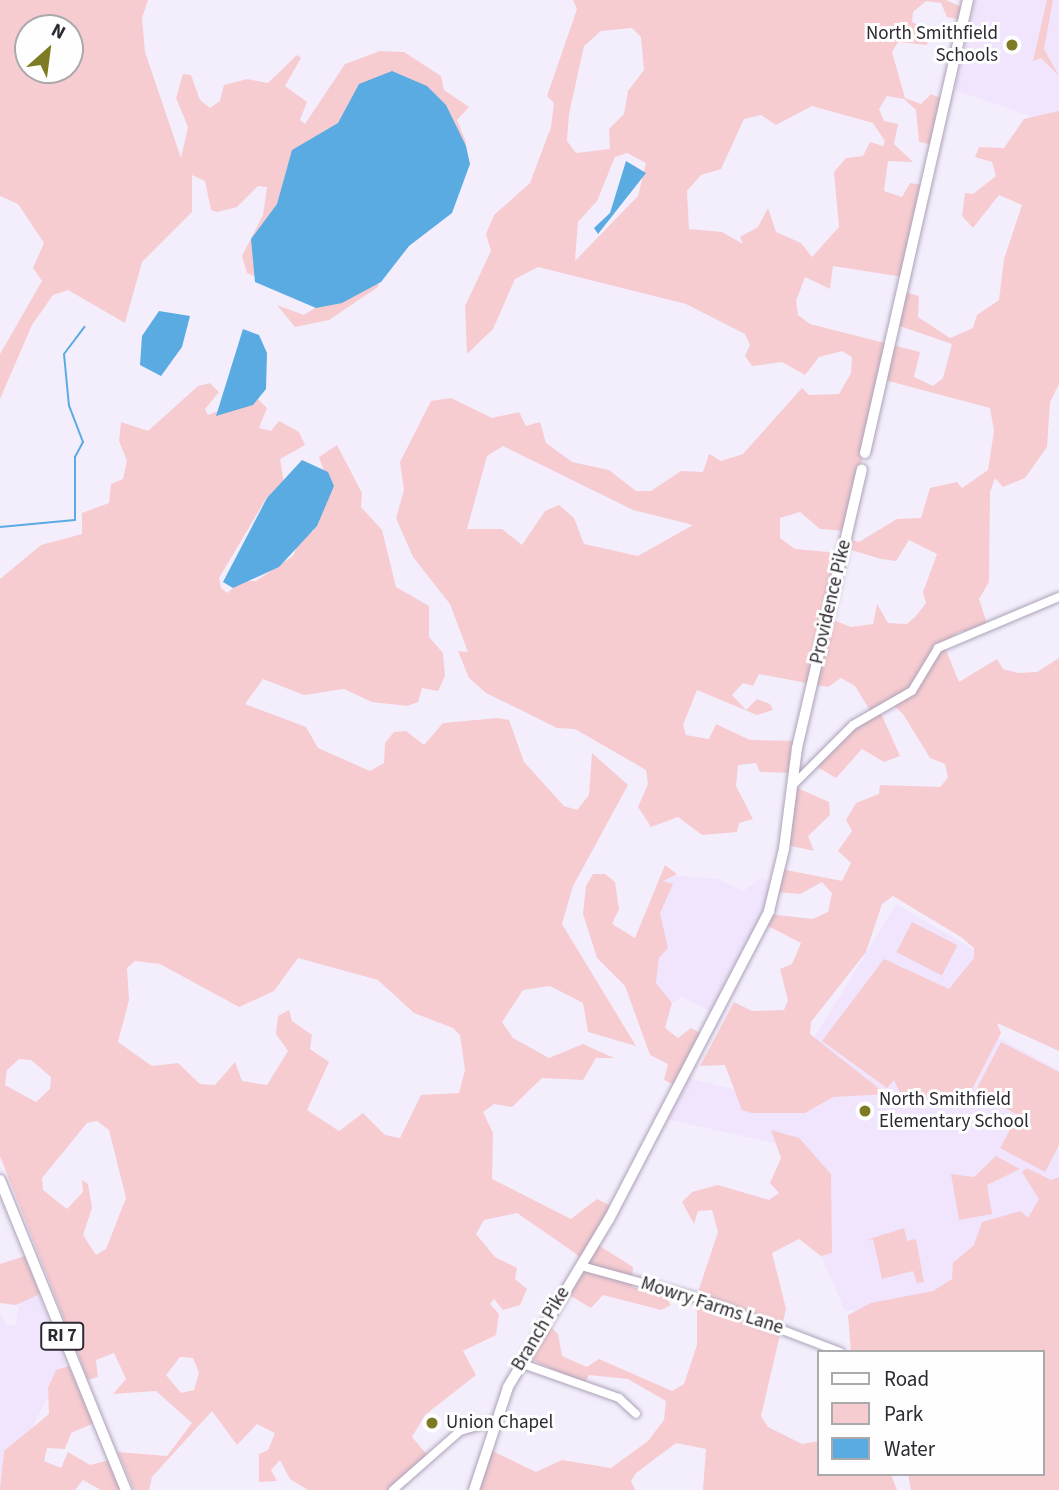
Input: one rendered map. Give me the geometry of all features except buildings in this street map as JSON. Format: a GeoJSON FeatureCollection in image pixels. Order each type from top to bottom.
{"type":"FeatureCollection","features":[{"type":"Feature","properties":{"kind":"main road","name":"Providence Pike"},"geometry":{"type":"LineString","coordinates":[[865,453],[968,0]]}},
{"type":"Feature","properties":{"kind":"main road","name":"Providence Pike"},"geometry":{"type":"LineString","coordinates":[[631,1179],[760,932],[779,878],[792,786],[862,469]]}},
{"type":"Feature","properties":{"kind":"main road","name":"Branch Pike"},"geometry":{"type":"LineString","coordinates":[[474,1490],[496,1421],[520,1363],[581,1266],[631,1179]]}},
{"type":"Feature","properties":{"kind":"main road","name":"RI 7"},"geometry":{"type":"LineString","coordinates":[[0,1180],[126,1490]]}},
{"type":"Feature","properties":{"kind":"street","name":"Providence Pike"},"geometry":{"type":"LineString","coordinates":[[862,469],[865,453]]}},
{"type":"Feature","properties":{"kind":"street"},"geometry":{"type":"LineString","coordinates":[[792,786],[853,725],[912,691],[938,648],[1059,597]]}},
{"type":"Feature","properties":{"kind":"street","name":"Mowry Farms Lane"},"geometry":{"type":"LineString","coordinates":[[581,1266],[714,1303],[835,1350]]}},
{"type":"Feature","properties":{"kind":"street"},"geometry":{"type":"LineString","coordinates":[[520,1363],[620,1398],[635,1414]]}},
{"type":"Feature","properties":{"kind":"street"},"geometry":{"type":"LineString","coordinates":[[393,1490],[460,1431],[496,1421]]}},
{"type":"Feature","properties":{"kind":"shaded area","name":"North Smithfield Schools"},"geometry":{"type":"Polygon","coordinates":[[[975,0],[1059,0],[1059,119],[1053,124],[955,90],[975,0]]]}},
{"type":"Feature","properties":{"kind":"shaded area"},"geometry":{"type":"Polygon","coordinates":[[[667,875],[717,879],[743,891],[761,878],[777,885],[717,1015],[682,997],[672,1003],[656,983],[659,958],[668,948],[660,913],[672,884],[663,881],[667,875]]]}},
{"type":"Feature","properties":{"kind":"shaded area","name":"North Smithfield Elementary School"},"geometry":{"type":"Polygon","coordinates":[[[896,904],[978,952],[958,1016],[1059,1070],[1059,1203],[940,1299],[845,1311],[795,1195],[788,1146],[666,1119],[688,1078],[790,1103],[816,1035],[896,904]]]}},
{"type":"Feature","properties":{"kind":"shaded area"},"geometry":{"type":"Polygon","coordinates":[[[33,1278],[65,1364],[0,1490],[0,1313],[7,1326],[16,1324],[19,1300],[33,1278]]]}},
{"type":"Feature","properties":{"kind":"green space"},"geometry":{"type":"Polygon","coordinates":[[[0,0],[148,0],[142,18],[145,52],[181,158],[188,127],[176,98],[183,74],[191,75],[200,100],[210,108],[220,101],[224,85],[247,79],[268,83],[297,55],[301,58],[285,86],[307,102],[300,120],[305,124],[345,64],[380,51],[404,52],[441,76],[444,90],[469,107],[457,120],[466,142],[459,184],[382,261],[378,287],[329,320],[295,327],[277,305],[304,315],[321,304],[247,273],[242,256],[263,215],[267,187],[258,186],[237,207],[217,212],[211,210],[205,181],[192,175],[192,212],[142,262],[125,323],[68,290],[53,295],[32,325],[0,399],[0,354],[42,281],[33,268],[44,243],[18,204],[0,196],[0,0]]]}},
{"type":"Feature","properties":{"kind":"green space"},"geometry":{"type":"Polygon","coordinates":[[[573,0],[946,0],[966,9],[963,20],[947,17],[941,3],[926,1],[913,12],[912,22],[931,30],[927,45],[898,42],[892,52],[905,98],[921,104],[931,94],[945,100],[934,145],[919,142],[916,110],[904,99],[887,96],[879,109],[884,121],[898,124],[894,144],[913,162],[888,161],[884,191],[902,197],[910,183],[924,185],[903,277],[833,266],[830,289],[805,277],[796,301],[798,315],[810,324],[920,352],[914,377],[933,386],[943,378],[952,344],[894,324],[901,291],[919,296],[918,317],[950,338],[973,328],[977,315],[999,300],[1004,259],[1022,205],[999,195],[973,228],[962,216],[965,193],[973,194],[996,176],[992,162],[975,157],[979,147],[1004,148],[1024,119],[1059,111],[1059,384],[1050,402],[1047,447],[1025,478],[1003,487],[995,478],[990,492],[989,582],[979,599],[988,627],[959,632],[943,643],[959,682],[997,659],[1003,669],[1018,673],[1037,672],[1059,658],[1059,1051],[997,1023],[1001,1033],[969,1095],[951,1101],[901,1095],[894,1080],[887,1088],[822,1041],[884,959],[949,989],[974,958],[974,948],[961,937],[893,896],[882,904],[866,952],[811,1022],[810,1034],[886,1094],[833,1097],[805,1113],[752,1113],[742,1110],[725,1065],[700,1066],[734,1002],[752,1011],[784,1010],[788,1000],[780,969],[792,964],[801,943],[764,924],[768,914],[813,919],[828,912],[832,893],[822,882],[800,894],[775,892],[781,869],[842,881],[851,863],[838,851],[852,831],[846,820],[856,803],[879,794],[880,785],[940,787],[948,778],[945,764],[930,758],[903,714],[890,702],[879,709],[900,756],[884,762],[862,749],[836,778],[816,766],[871,712],[855,686],[841,678],[828,687],[759,674],[753,686],[743,683],[732,695],[746,710],[757,699],[770,704],[773,710],[757,715],[697,690],[683,725],[686,735],[709,739],[716,724],[750,740],[798,741],[792,773],[760,772],[756,763],[738,765],[736,786],[753,819],[739,823],[737,832],[702,835],[678,817],[651,827],[638,807],[648,784],[646,770],[575,729],[557,728],[486,693],[469,678],[458,651],[468,652],[450,604],[413,557],[396,518],[404,490],[400,462],[431,401],[451,398],[492,418],[519,412],[526,426],[540,422],[546,443],[572,462],[609,470],[636,491],[651,491],[681,471],[703,472],[709,454],[721,461],[743,454],[802,388],[809,395],[839,394],[851,373],[852,357],[842,351],[819,357],[805,375],[782,362],[752,366],[745,356],[750,345],[745,334],[686,304],[538,267],[515,279],[493,329],[467,354],[465,306],[491,251],[486,234],[494,215],[530,183],[551,127],[554,103],[547,96],[577,9],[573,0]],[[632,28],[601,31],[584,46],[569,114],[567,141],[576,153],[610,149],[609,129],[624,114],[628,91],[644,70],[641,37],[632,28]],[[812,106],[776,125],[761,115],[744,119],[721,169],[701,175],[687,191],[689,229],[722,232],[743,244],[740,237],[758,227],[768,208],[776,232],[801,243],[812,257],[839,227],[834,172],[846,158],[863,156],[870,142],[883,146],[885,141],[873,123],[812,106]],[[627,153],[615,157],[597,201],[578,222],[575,261],[638,196],[646,163],[627,153]],[[881,379],[845,531],[820,529],[800,512],[780,518],[780,538],[795,549],[839,553],[826,617],[851,627],[873,624],[877,604],[888,623],[907,624],[926,603],[923,592],[937,554],[909,540],[896,561],[881,559],[842,547],[844,538],[859,542],[897,519],[921,518],[930,488],[957,482],[962,488],[988,470],[994,431],[990,408],[881,379]],[[503,446],[487,456],[467,529],[502,529],[522,545],[545,511],[559,505],[574,518],[584,544],[638,556],[693,525],[633,510],[503,446]]]}},
{"type":"Feature","properties":{"kind":"green space"},"geometry":{"type":"Polygon","coordinates":[[[1047,0],[1053,0],[1044,49],[1059,76],[1041,58],[1033,61],[1047,0]]]}},
{"type":"Feature","properties":{"kind":"green space"},"geometry":{"type":"Polygon","coordinates":[[[210,383],[219,392],[205,409],[208,415],[255,396],[267,408],[259,428],[271,431],[279,421],[299,432],[305,445],[280,459],[286,495],[282,501],[267,497],[219,578],[221,588],[227,593],[242,581],[256,581],[293,556],[304,529],[313,532],[331,491],[319,457],[337,445],[362,493],[361,507],[382,530],[396,587],[429,606],[429,637],[443,653],[445,676],[438,691],[422,688],[418,702],[407,706],[372,702],[344,689],[304,695],[263,679],[245,704],[306,727],[318,748],[370,771],[384,763],[385,743],[394,732],[406,731],[424,745],[443,723],[498,718],[509,720],[524,762],[564,806],[577,810],[589,795],[592,753],[628,785],[573,886],[562,924],[636,1046],[588,1032],[583,1003],[550,986],[523,990],[502,1022],[513,1038],[549,1058],[583,1044],[614,1058],[596,1058],[583,1080],[542,1078],[512,1107],[494,1104],[483,1112],[493,1133],[492,1179],[571,1219],[597,1199],[615,1208],[595,1243],[633,1267],[632,1287],[663,1293],[671,1305],[661,1310],[603,1295],[591,1308],[564,1292],[583,1261],[575,1253],[517,1213],[484,1220],[476,1234],[495,1257],[517,1268],[515,1279],[527,1289],[520,1305],[503,1310],[494,1299],[490,1304],[499,1314],[496,1335],[463,1351],[476,1375],[425,1415],[412,1437],[429,1457],[392,1490],[308,1490],[290,1479],[280,1460],[271,1470],[277,1481],[259,1482],[259,1454],[268,1450],[275,1433],[257,1424],[237,1445],[212,1411],[152,1477],[149,1490],[134,1490],[118,1452],[167,1456],[192,1423],[156,1391],[113,1394],[126,1379],[114,1353],[96,1360],[98,1377],[88,1380],[0,1156],[0,579],[41,545],[82,534],[82,513],[109,503],[111,484],[123,479],[127,461],[119,441],[121,422],[148,431],[198,386],[210,383]],[[298,958],[274,991],[239,1007],[160,964],[135,961],[127,968],[129,1000],[118,1042],[152,1066],[178,1063],[200,1084],[215,1085],[235,1062],[242,1081],[267,1085],[288,1051],[276,1034],[278,1016],[289,1010],[292,1021],[312,1035],[310,1049],[329,1062],[307,1110],[339,1131],[363,1113],[385,1135],[400,1138],[421,1095],[459,1093],[465,1070],[460,1035],[453,1028],[414,1013],[378,980],[298,958]],[[19,1059],[7,1070],[5,1085],[36,1102],[50,1089],[51,1077],[31,1060],[19,1059]],[[97,1121],[87,1123],[42,1178],[43,1190],[67,1209],[83,1192],[82,1180],[88,1184],[92,1208],[83,1235],[96,1255],[106,1249],[126,1198],[109,1130],[97,1121]],[[180,1357],[166,1375],[181,1393],[194,1390],[199,1373],[193,1358],[180,1357]]]}},
{"type":"Feature","properties":{"kind":"green space"},"geometry":{"type":"Polygon","coordinates":[[[793,786],[829,802],[830,815],[808,836],[814,851],[787,845],[793,786]]]}},
{"type":"Feature","properties":{"kind":"green space"},"geometry":{"type":"Polygon","coordinates":[[[665,865],[677,874],[663,881],[673,884],[660,913],[668,948],[659,958],[656,983],[672,1003],[665,1028],[678,1038],[691,1028],[705,1036],[679,1087],[664,1080],[668,1064],[650,1055],[625,986],[597,958],[583,914],[586,886],[593,874],[605,874],[615,882],[619,909],[612,924],[635,938],[665,865]]]}},
{"type":"Feature","properties":{"kind":"green space"},"geometry":{"type":"Polygon","coordinates":[[[912,922],[957,945],[942,975],[897,952],[912,922]]]}},
{"type":"Feature","properties":{"kind":"green space"},"geometry":{"type":"Polygon","coordinates":[[[1001,1042],[1059,1072],[1059,1145],[1045,1172],[1000,1148],[1018,1115],[975,1092],[1001,1042]]]}},
{"type":"Feature","properties":{"kind":"green space"},"geometry":{"type":"Polygon","coordinates":[[[771,1130],[799,1138],[831,1174],[832,1253],[821,1256],[799,1239],[772,1253],[786,1309],[761,1416],[768,1427],[802,1444],[818,1441],[818,1476],[892,1476],[897,1490],[703,1490],[706,1449],[676,1443],[636,1473],[631,1481],[635,1490],[474,1490],[488,1449],[536,1472],[562,1460],[611,1468],[648,1441],[664,1420],[666,1401],[628,1379],[589,1375],[584,1384],[524,1356],[545,1321],[558,1334],[562,1356],[587,1367],[599,1359],[672,1391],[684,1384],[697,1345],[697,1295],[718,1232],[712,1210],[698,1211],[694,1224],[682,1202],[692,1192],[718,1185],[769,1200],[779,1193],[770,1183],[781,1158],[771,1130]]]}},
{"type":"Feature","properties":{"kind":"green space"},"geometry":{"type":"Polygon","coordinates":[[[996,1156],[1020,1169],[987,1185],[992,1214],[959,1220],[951,1174],[974,1177],[996,1156]]]}},
{"type":"Feature","properties":{"kind":"green space"},"geometry":{"type":"Polygon","coordinates":[[[1027,1168],[1051,1180],[1059,1177],[1059,1490],[911,1490],[908,1476],[1045,1476],[1045,1350],[851,1350],[848,1315],[871,1303],[933,1291],[952,1279],[953,1263],[974,1245],[982,1222],[1021,1211],[1028,1218],[1039,1199],[1022,1172],[1027,1168]]]}},
{"type":"Feature","properties":{"kind":"green space"},"geometry":{"type":"Polygon","coordinates":[[[904,1228],[907,1241],[916,1239],[924,1282],[917,1283],[913,1271],[882,1279],[873,1239],[863,1241],[904,1228]]]}},
{"type":"Feature","properties":{"kind":"green space"},"geometry":{"type":"Polygon","coordinates":[[[25,1256],[40,1294],[16,1305],[0,1303],[0,1264],[25,1256]]]}},
{"type":"Feature","properties":{"kind":"green space"},"geometry":{"type":"Polygon","coordinates":[[[69,1366],[94,1423],[71,1433],[65,1449],[47,1448],[44,1461],[61,1468],[68,1452],[90,1465],[110,1460],[124,1490],[101,1490],[83,1480],[75,1490],[0,1490],[4,1451],[49,1414],[48,1388],[56,1370],[69,1366]]]}},
{"type":"Feature","properties":{"kind":"water"},"geometry":{"type":"Polygon","coordinates":[[[392,71],[427,86],[446,105],[466,146],[470,164],[452,213],[409,246],[381,282],[342,303],[316,308],[255,282],[251,239],[277,204],[292,150],[338,123],[359,84],[392,71]]]}},
{"type":"Feature","properties":{"kind":"water"},"geometry":{"type":"Polygon","coordinates":[[[626,161],[646,173],[598,234],[594,228],[610,213],[626,161]]]}},
{"type":"Feature","properties":{"kind":"water"},"geometry":{"type":"Polygon","coordinates":[[[159,311],[190,316],[182,347],[161,376],[140,365],[142,336],[159,311]]]}},
{"type":"Feature","properties":{"kind":"water"},"geometry":{"type":"Polygon","coordinates":[[[243,329],[259,335],[267,353],[266,389],[253,405],[216,416],[243,329]]]}},
{"type":"Feature","properties":{"kind":"water"},"geometry":{"type":"Polygon","coordinates":[[[302,460],[328,472],[334,486],[317,526],[279,567],[233,588],[223,582],[267,498],[302,460]]]}},
{"type":"Feature","properties":{"kind":"waterway"},"geometry":{"type":"LineString","coordinates":[[0,527],[75,520],[75,457],[83,442],[69,406],[64,354],[84,327]]}},
{"type":"Feature","properties":{"kind":"place","name":"North Smithfield Schools"},"geometry":{"type":"Point","coordinates":[1012,45]}},
{"type":"Feature","properties":{"kind":"place","name":"North Smithfield Elementary School"},"geometry":{"type":"Point","coordinates":[865,1111]}},
{"type":"Feature","properties":{"kind":"place","name":"Union Chapel"},"geometry":{"type":"Point","coordinates":[432,1423]}}]}
